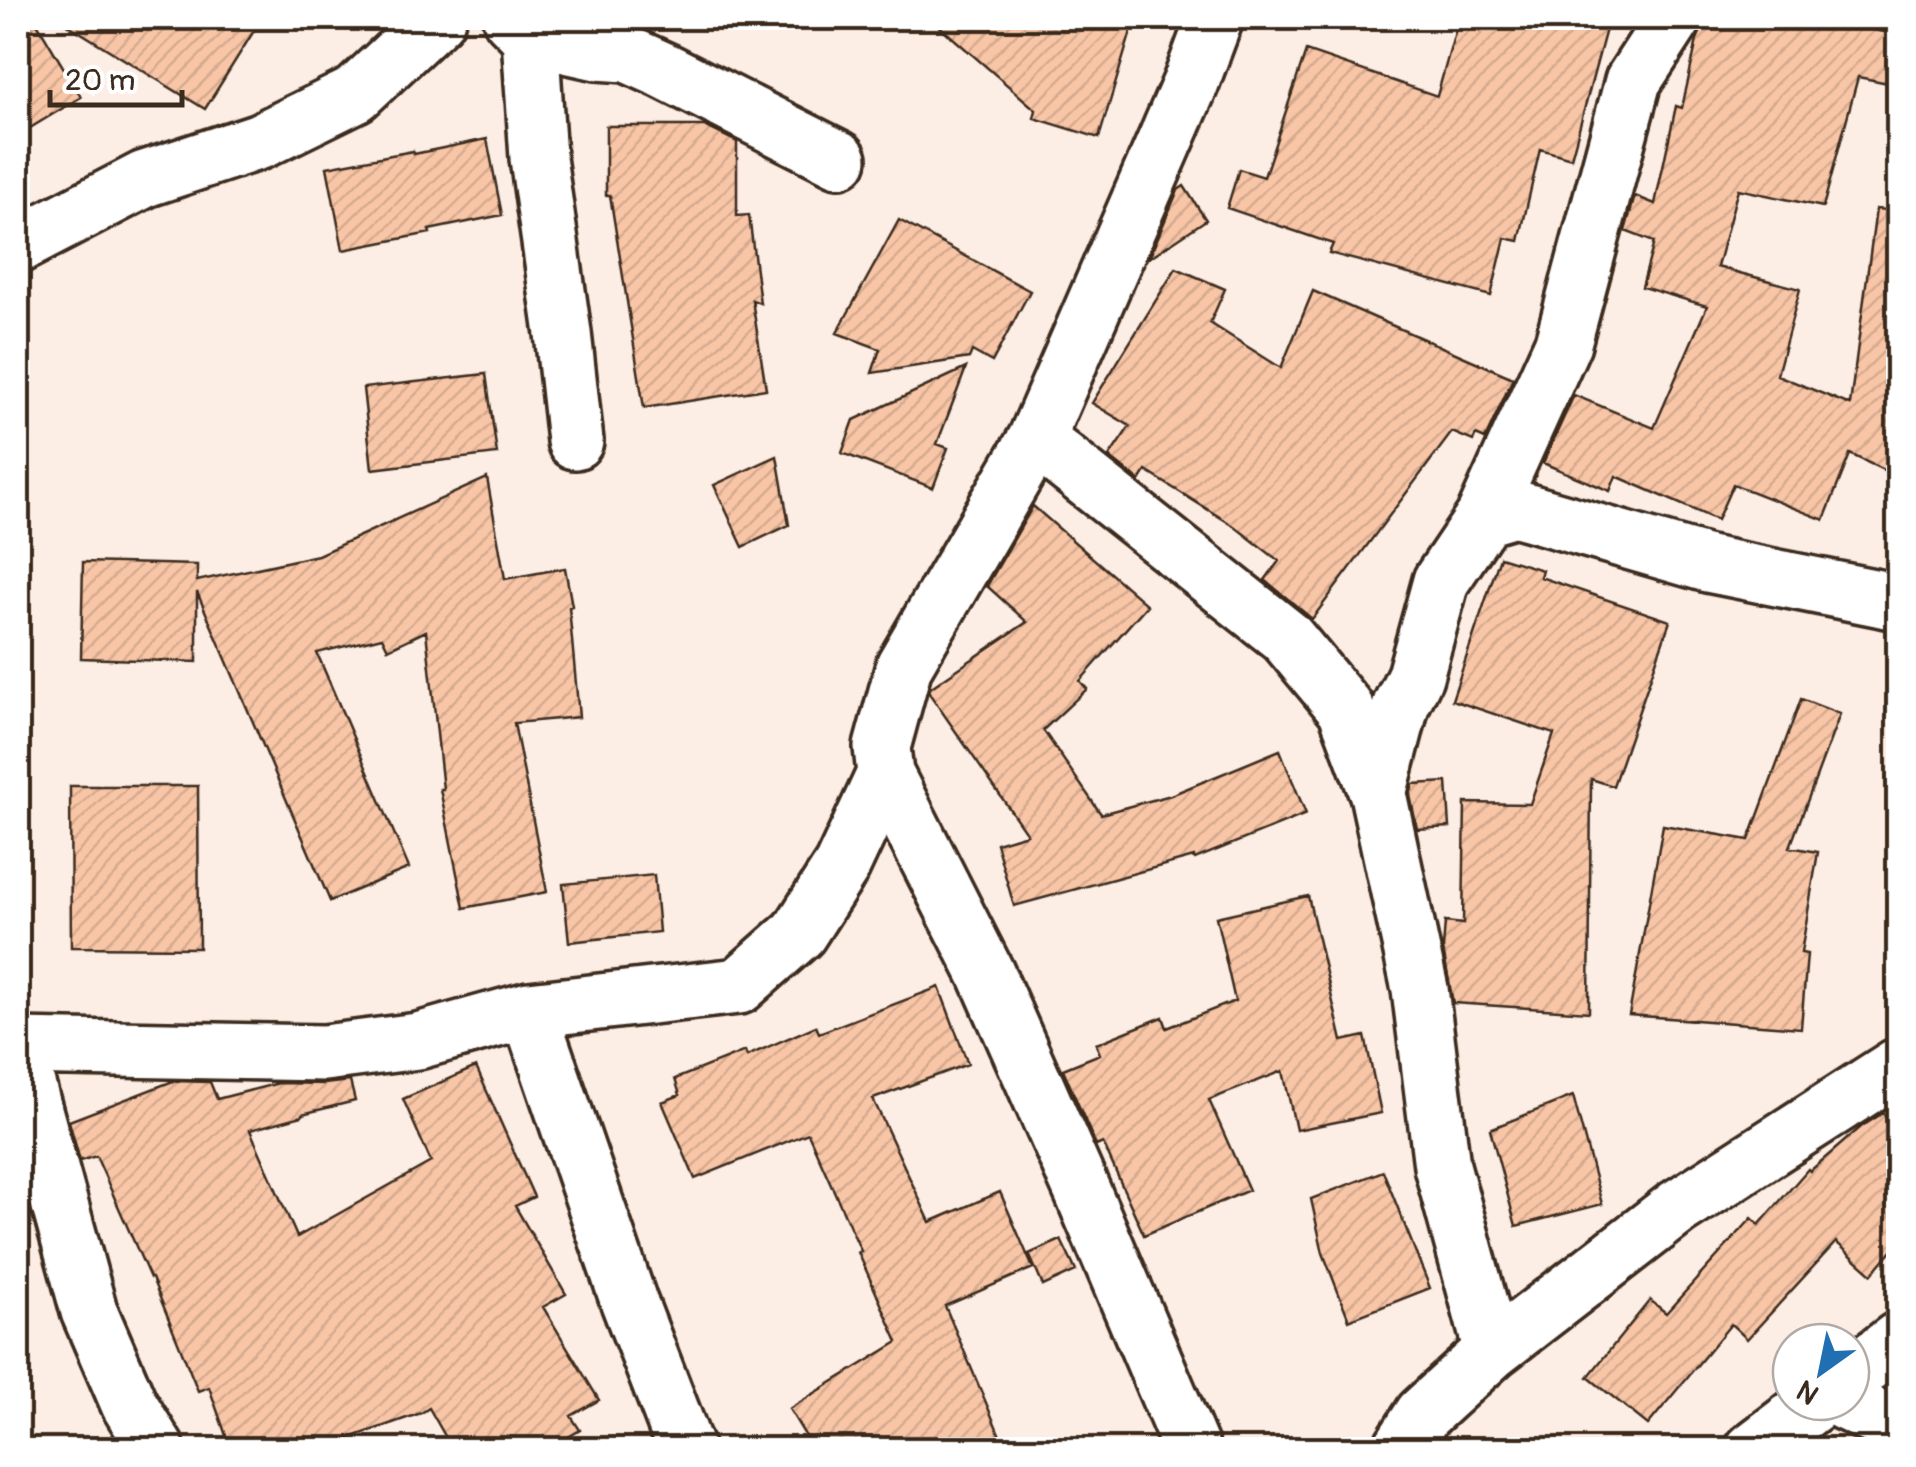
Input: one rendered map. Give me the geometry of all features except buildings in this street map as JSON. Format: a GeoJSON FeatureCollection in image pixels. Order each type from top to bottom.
{"type":"FeatureCollection","features":[{"type":"Feature","properties":{"kind":"street"},"geometry":{"type":"LineString","coordinates":[[18,245],[145,179],[260,141],[356,94],[437,18]]}},
{"type":"Feature","properties":{"kind":"street"},"geometry":{"type":"LineString","coordinates":[[1192,1450],[986,974],[884,774],[882,746],[904,666],[1036,439],[1215,18]]}},
{"type":"Feature","properties":{"kind":"street"},"geometry":{"type":"LineString","coordinates":[[1378,794],[1400,704],[1416,676],[1441,582],[1484,517],[1562,343],[1633,81],[1674,18]]}},
{"type":"Feature","properties":{"kind":"street"},"geometry":{"type":"LineString","coordinates":[[575,442],[520,27],[596,52],[627,54],[838,160]]}},
{"type":"Feature","properties":{"kind":"street"},"geometry":{"type":"LineString","coordinates":[[1036,439],[1286,637],[1346,709],[1378,794],[1420,989],[1442,1166],[1492,1351]]}},
{"type":"Feature","properties":{"kind":"street"},"geometry":{"type":"LineString","coordinates":[[1484,517],[1514,508],[1708,564],[1898,602]]}},
{"type":"Feature","properties":{"kind":"street"},"geometry":{"type":"LineString","coordinates":[[1346,709],[1400,704]]}},
{"type":"Feature","properties":{"kind":"street"},"geometry":{"type":"LineString","coordinates":[[157,1450],[129,1404],[89,1312],[18,1050],[324,1053],[418,1041],[529,1010],[739,986],[798,933],[842,866],[884,774]]}},
{"type":"Feature","properties":{"kind":"street"},"geometry":{"type":"LineString","coordinates":[[529,1010],[628,1302],[686,1450]]}},
{"type":"Feature","properties":{"kind":"street"},"geometry":{"type":"LineString","coordinates":[[1400,1450],[1423,1414],[1492,1351],[1678,1208],[1898,1066]]}},
{"type":"Feature","properties":{"kind":"street"},"geometry":{"type":"LineString","coordinates":[[1871,1361],[1898,1340]]}},
{"type":"Feature","properties":{"kind":"street"},"geometry":{"type":"LineString","coordinates":[[1871,1414],[1898,1426]]}},
{"type":"Feature","properties":{"kind":"street"},"geometry":{"type":"LineString","coordinates":[[1752,1450],[1789,1422]]}}]}
